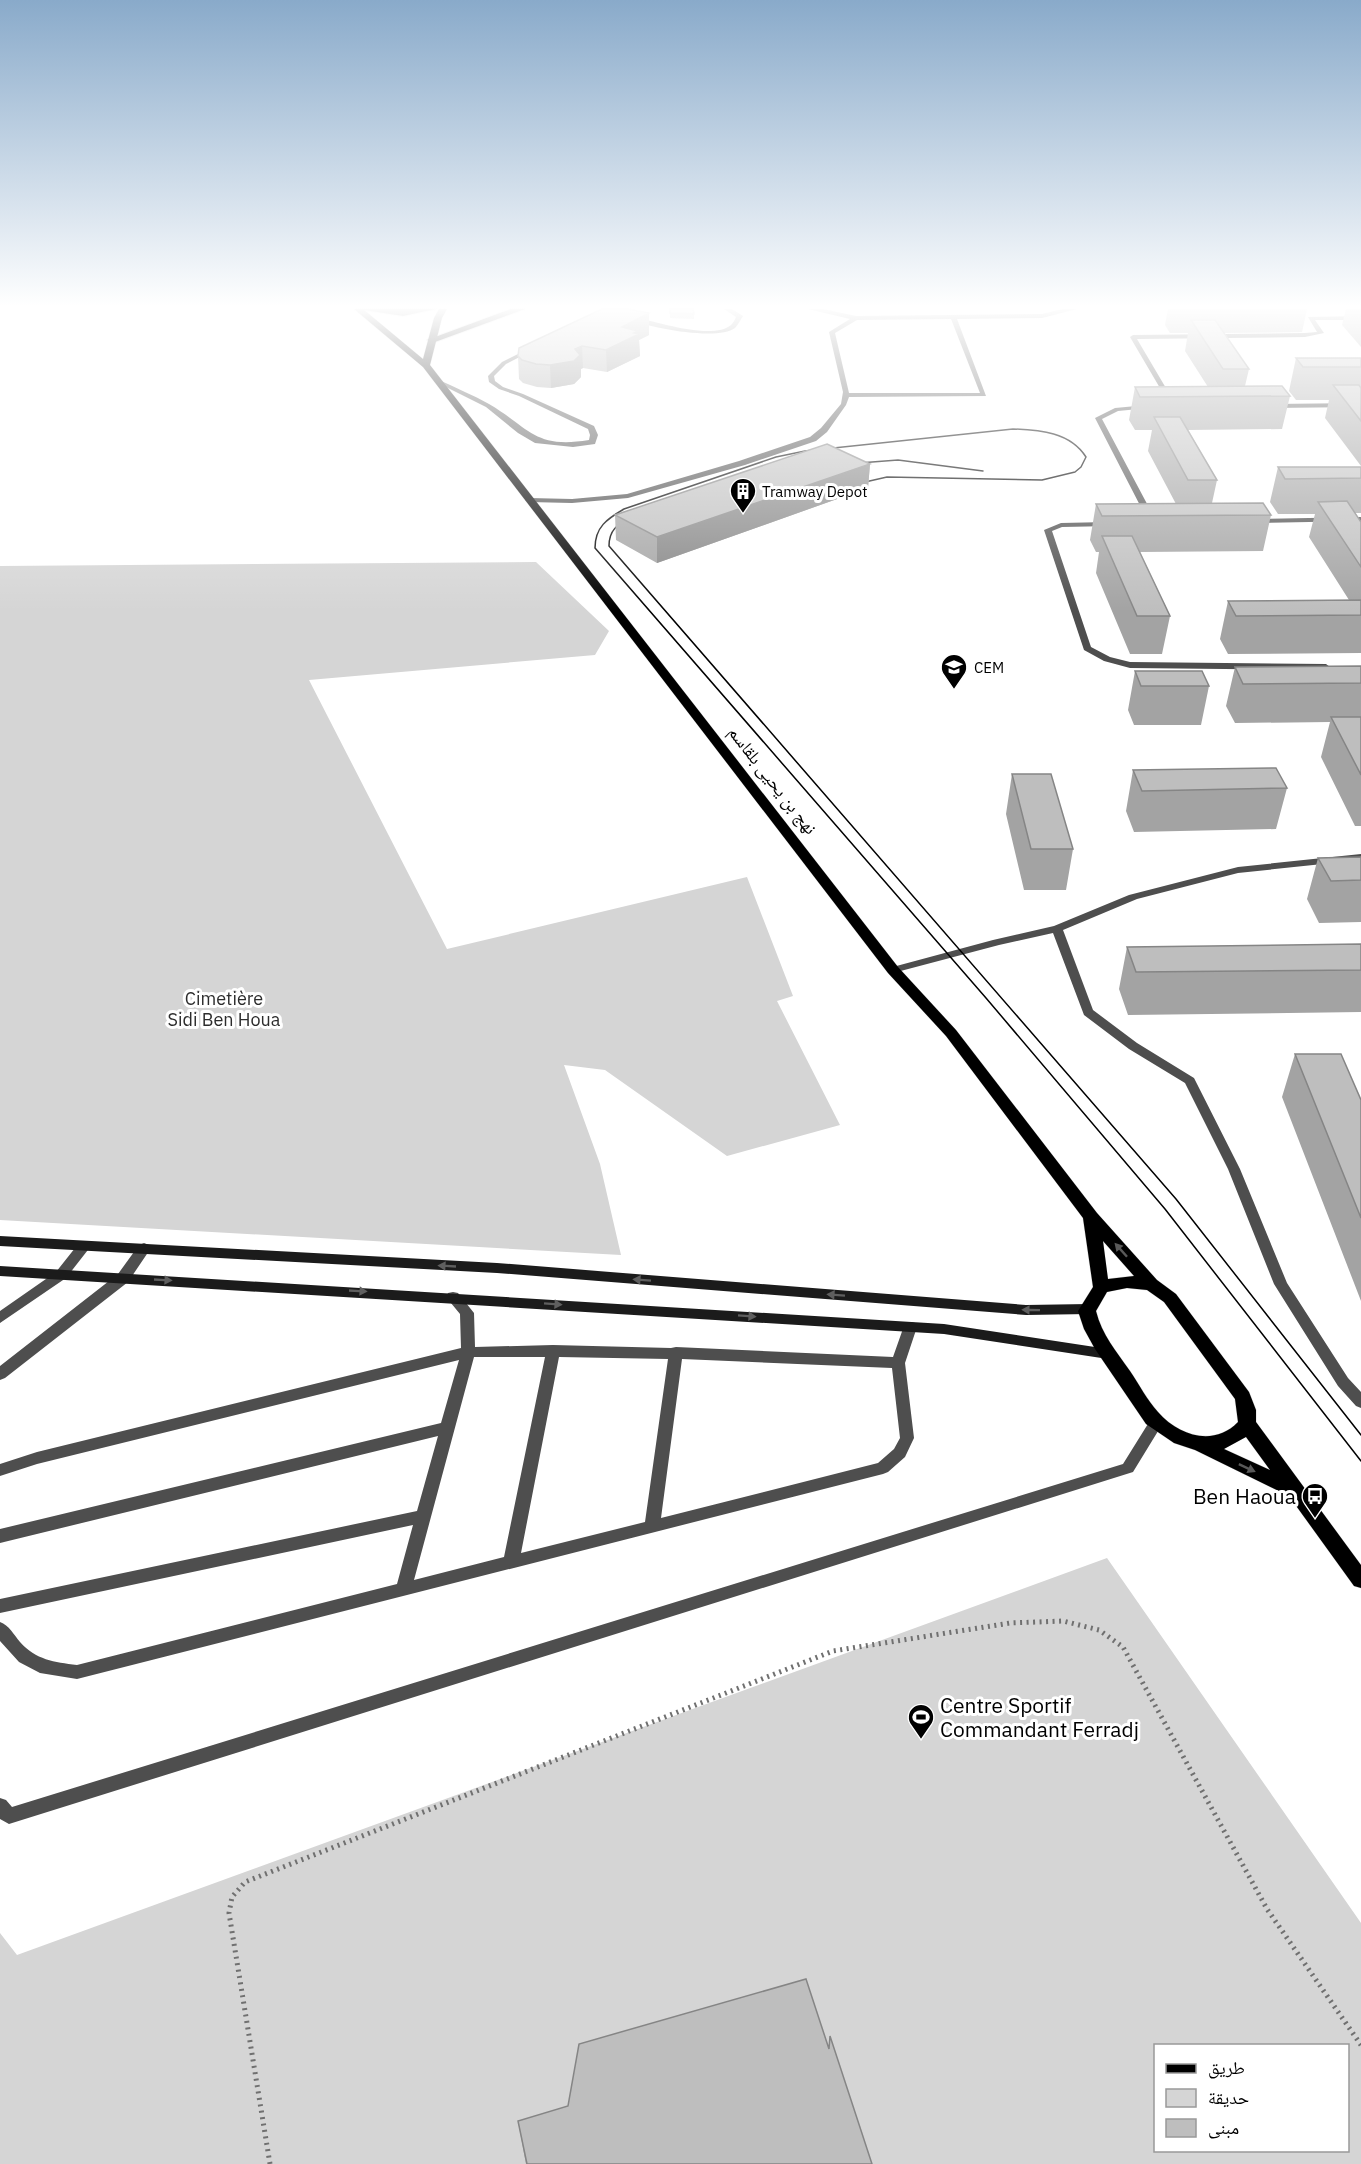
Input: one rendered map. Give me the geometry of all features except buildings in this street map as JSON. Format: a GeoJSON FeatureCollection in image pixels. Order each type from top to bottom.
{"type":"FeatureCollection","features":[{"type":"Feature","properties":{"kind":"main road","name":"نهج بن يحيى بلقاسم"},"geometry":{"type":"LineString","coordinates":[[459,410],[893,970],[951,1034],[1091,1217],[1151,1284],[1170,1298],[1243,1397],[1247,1410],[1247,1424]]}},
{"type":"Feature","properties":{"kind":"main road","name":"نهج بن يحيى بلقاسم"},"geometry":{"type":"LineString","coordinates":[[1091,1217],[1101,1287]]}},
{"type":"Feature","properties":{"kind":"main road"},"geometry":{"type":"LineString","coordinates":[[0,1240],[497,1268],[1026,1310],[1089,1309]]}},
{"type":"Feature","properties":{"kind":"main road"},"geometry":{"type":"LineString","coordinates":[[0,1271],[453,1297],[910,1327],[996,1335],[1108,1354]]}},
{"type":"Feature","properties":{"kind":"main road"},"geometry":{"type":"LineString","coordinates":[[1151,1284],[1127,1282],[1101,1287],[1087,1311],[1091,1331],[1156,1423],[1177,1437],[1295,1490]]}},
{"type":"Feature","properties":{"kind":"main road"},"geometry":{"type":"LineString","coordinates":[[1199,1445],[1216,1445],[1231,1440],[1247,1424],[1361,1580]]}},
{"type":"Feature","properties":{"kind":"street"},"geometry":{"type":"LineString","coordinates":[[493,410],[538,441],[573,445],[592,442],[594,435],[591,428],[553,410]]}},
{"type":"Feature","properties":{"kind":"street"},"geometry":{"type":"LineString","coordinates":[[529,500],[572,501],[628,496],[813,439],[824,430],[839,410]]}},
{"type":"Feature","properties":{"kind":"street"},"geometry":{"type":"LineString","coordinates":[[1117,410],[1098,418],[1153,523],[1141,523]]}},
{"type":"Feature","properties":{"kind":"street"},"geometry":{"type":"LineString","coordinates":[[1245,521],[1361,519]]}},
{"type":"Feature","properties":{"kind":"street"},"geometry":{"type":"LineString","coordinates":[[1118,524],[1061,525],[1048,530],[1087,648],[1096,654],[1113,663],[1130,665],[1338,667]]}},
{"type":"Feature","properties":{"kind":"street"},"geometry":{"type":"LineString","coordinates":[[893,970],[997,942],[1057,929],[1133,897],[1238,870],[1361,857]]}},
{"type":"Feature","properties":{"kind":"street"},"geometry":{"type":"LineString","coordinates":[[1057,929],[1088,1012],[1133,1046],[1190,1082],[1234,1169],[1281,1284],[1343,1382],[1361,1402]]}},
{"type":"Feature","properties":{"kind":"street"},"geometry":{"type":"LineString","coordinates":[[0,1318],[61,1275],[84,1245]]}},
{"type":"Feature","properties":{"kind":"street"},"geometry":{"type":"LineString","coordinates":[[0,1374],[123,1278],[144,1248]]}},
{"type":"Feature","properties":{"kind":"street"},"geometry":{"type":"LineString","coordinates":[[403,1590],[468,1352],[467,1313],[453,1297]]}},
{"type":"Feature","properties":{"kind":"street"},"geometry":{"type":"LineString","coordinates":[[0,1629],[20,1656],[44,1668],[76,1672],[883,1468],[900,1453],[907,1438],[898,1363],[910,1327]]}},
{"type":"Feature","properties":{"kind":"street"},"geometry":{"type":"LineString","coordinates":[[0,1470],[37,1458],[468,1352],[553,1350],[676,1352],[898,1363]]}},
{"type":"Feature","properties":{"kind":"street"},"geometry":{"type":"LineString","coordinates":[[511,1563],[553,1350]]}},
{"type":"Feature","properties":{"kind":"street"},"geometry":{"type":"LineString","coordinates":[[652,1527],[676,1352]]}},
{"type":"Feature","properties":{"kind":"street"},"geometry":{"type":"LineString","coordinates":[[0,1806],[9,1816],[1128,1468],[1156,1423]]}},
{"type":"Feature","properties":{"kind":"street"},"geometry":{"type":"LineString","coordinates":[[0,1536],[447,1428]]}},
{"type":"Feature","properties":{"kind":"street"},"geometry":{"type":"LineString","coordinates":[[0,1606],[424,1516]]}},
{"type":"Feature","properties":{"kind":"path"},"geometry":{"type":"LineString","coordinates":[[270,2164],[229,1913],[232,1897],[245,1882],[833,1651],[1010,1623],[1064,1621],[1100,1630],[1123,1647],[1267,1909],[1361,2044]]}},
{"type":"Feature","properties":{"kind":"green space","name":"Cimetière Sidi Ben Houa"},"geometry":{"type":"Polygon","coordinates":[[[536,562],[609,631],[595,655],[309,680],[447,949],[747,877],[793,996],[777,1001],[840,1125],[727,1156],[605,1070],[564,1065],[600,1164],[621,1255],[0,1220],[0,566],[536,562]]]}},
{"type":"Feature","properties":{"kind":"green space","name":"Centre Sportif Commandant Ferradj"},"geometry":{"type":"Polygon","coordinates":[[[1107,1558],[1361,1923],[1361,2164],[0,2164],[0,1933],[17,1955],[1107,1558]]]}},
{"type":"Feature","properties":{"kind":"tram line"},"geometry":{"type":"LineString","coordinates":[[852,485],[887,477],[1042,480],[1075,472],[1081,467],[1086,457],[1072,442],[1063,437],[1034,430],[1013,429],[805,451],[776,457],[624,509],[603,524],[597,534],[595,548],[986,998],[1165,1209],[1361,1461]]}},
{"type":"Feature","properties":{"kind":"tram line"},"geometry":{"type":"LineString","coordinates":[[846,464],[898,460],[983,471]]}},
{"type":"Feature","properties":{"kind":"tram line"},"geometry":{"type":"LineString","coordinates":[[630,518],[615,529],[610,536],[609,546],[1176,1199],[1361,1435]]}},
{"type":"Feature","properties":{"kind":"place","name":"Tramway Depot"},"geometry":{"type":"Point","coordinates":[743,514]}},
{"type":"Feature","properties":{"kind":"place","name":"CEM"},"geometry":{"type":"Point","coordinates":[954,690]}},
{"type":"Feature","properties":{"kind":"place","name":"Ben Haoua"},"geometry":{"type":"Point","coordinates":[1315,1519]}},
{"type":"Feature","properties":{"kind":"place","name":"Centre Sportif Commandant Ferradj"},"geometry":{"type":"Point","coordinates":[921,1740]}}]}
